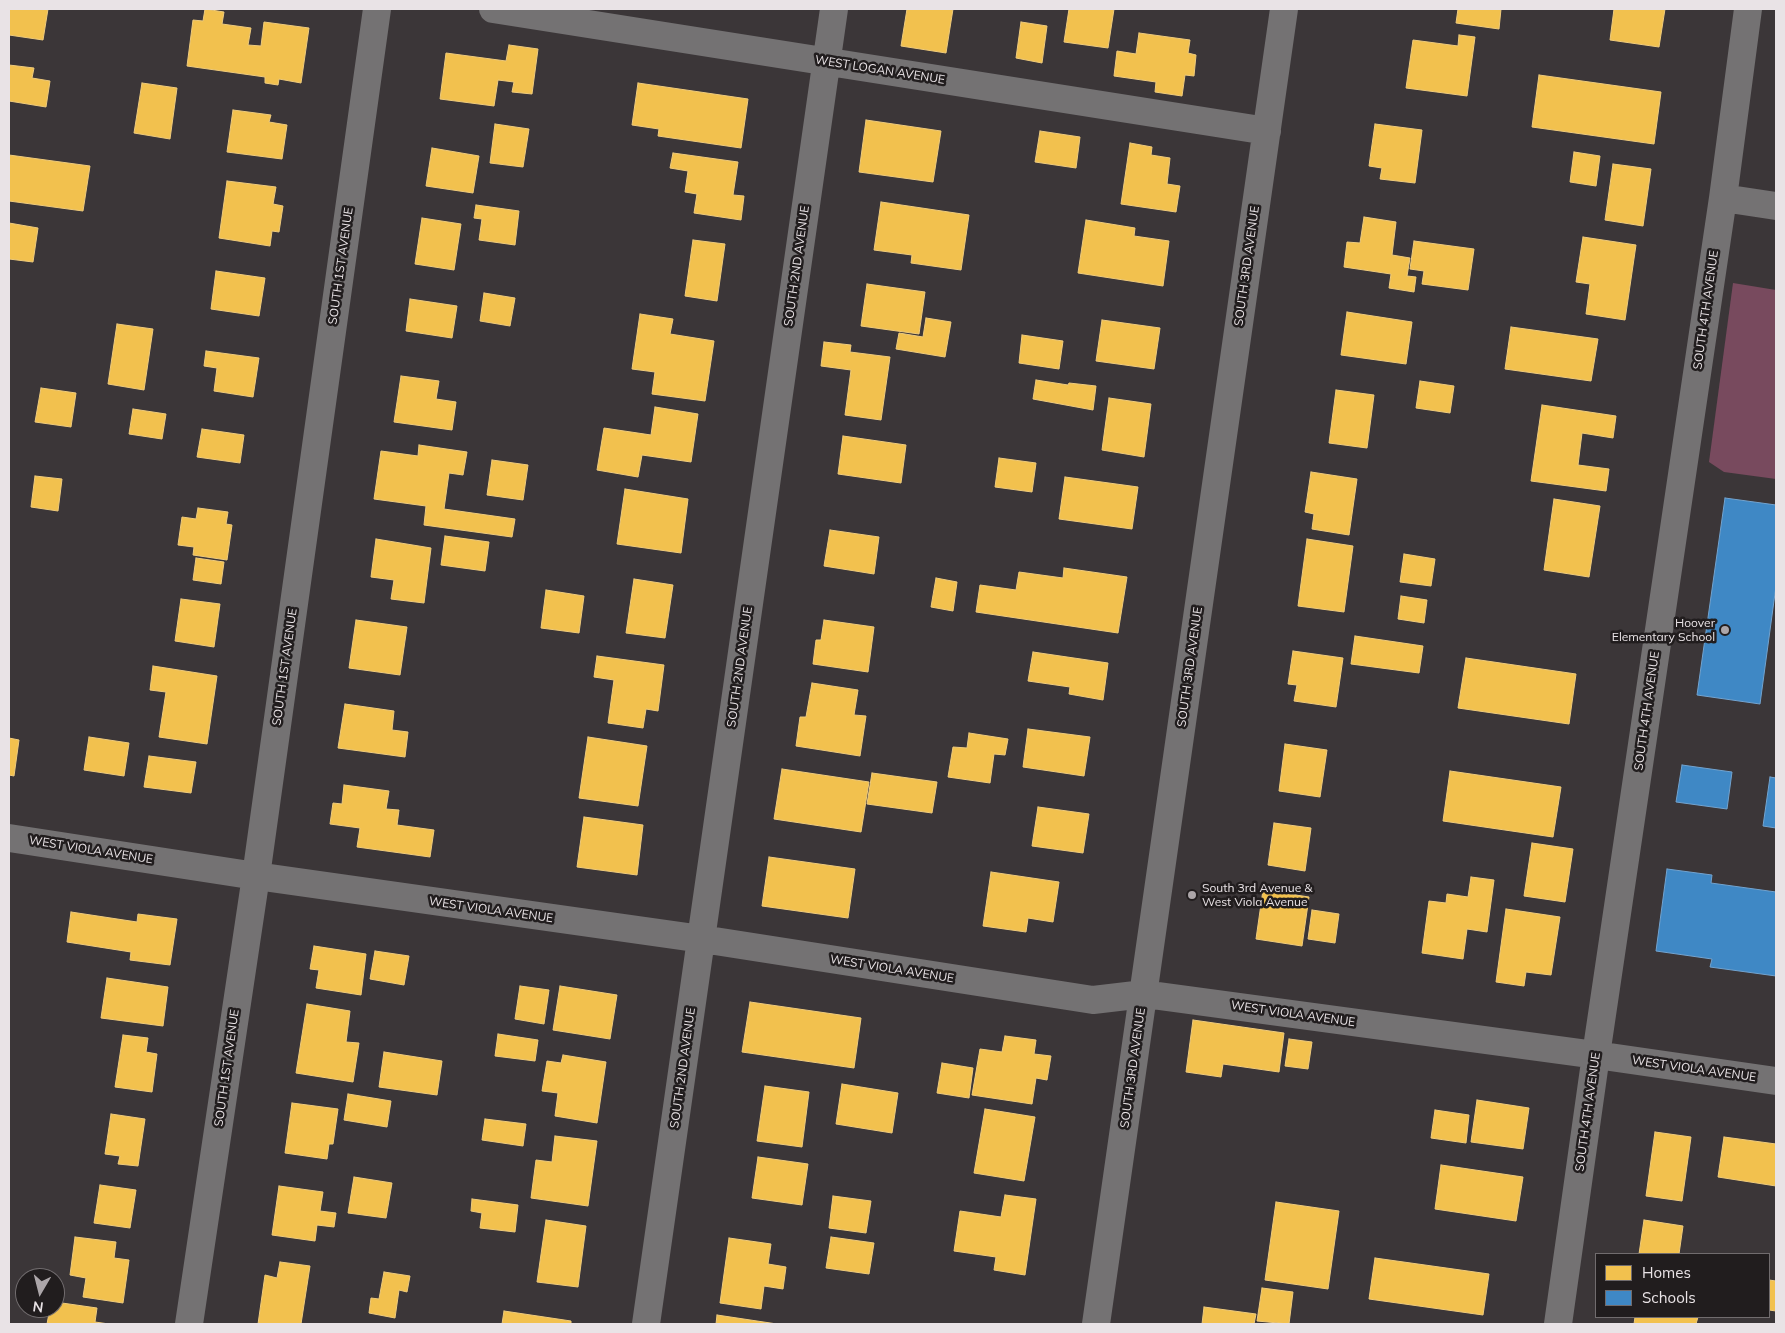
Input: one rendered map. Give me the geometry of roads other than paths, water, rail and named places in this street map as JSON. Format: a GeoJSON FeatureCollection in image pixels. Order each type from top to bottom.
{"type":"FeatureCollection","features":[{"type":"Feature","properties":{"kind":"street","name":"SOUTH 1ST AVENUE"},"geometry":{"type":"LineString","coordinates":[[189,1324],[256,876],[377,9]]}},
{"type":"Feature","properties":{"kind":"street","name":"WEST LOGAN AVENUE"},"geometry":{"type":"LineString","coordinates":[[493,9],[1267,131]]}},
{"type":"Feature","properties":{"kind":"street","name":"SOUTH 2ND AVENUE"},"geometry":{"type":"LineString","coordinates":[[646,1324],[834,9]]}},
{"type":"Feature","properties":{"kind":"street","name":"SOUTH 3RD AVENUE"},"geometry":{"type":"LineString","coordinates":[[1096,1324],[1284,9]]}},
{"type":"Feature","properties":{"kind":"street","name":"SOUTH 4TH AVENUE"},"geometry":{"type":"LineString","coordinates":[[1558,1324],[1596,1054],[1723,198],[1748,9]]}},
{"type":"Feature","properties":{"kind":"street"},"geometry":{"type":"LineString","coordinates":[[1723,198],[1776,206]]}},
{"type":"Feature","properties":{"kind":"street","name":"WEST VIOLA AVENUE"},"geometry":{"type":"LineString","coordinates":[[9,838],[256,876],[702,939],[1093,1000],[1144,994],[1596,1054],[1776,1081]]}},
{"type":"Feature","properties":{"kind":"place","name":"Hoover Elementary School"},"geometry":{"type":"Point","coordinates":[1725,630]}},
{"type":"Feature","properties":{"kind":"place","name":"South 3rd Avenue & West Viola Avenue"},"geometry":{"type":"Point","coordinates":[1192,895]}}]}
